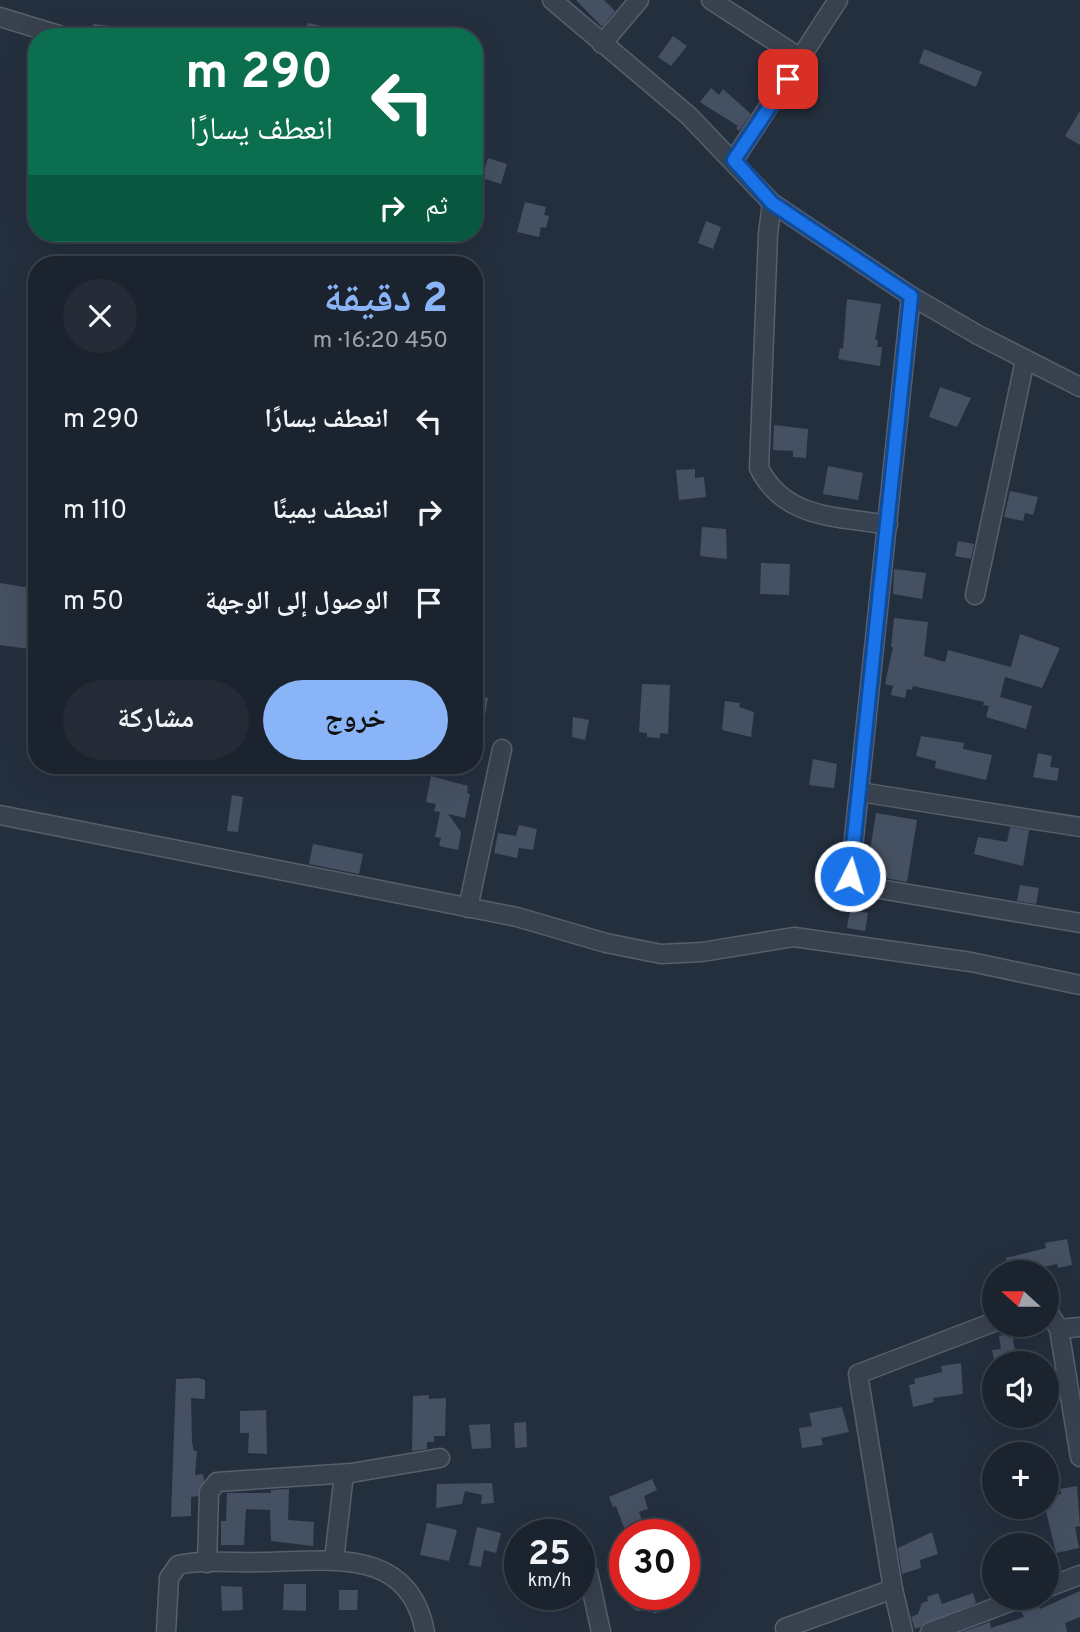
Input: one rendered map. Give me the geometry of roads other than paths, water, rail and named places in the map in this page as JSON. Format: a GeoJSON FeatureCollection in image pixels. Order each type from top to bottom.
{"type":"FeatureCollection","features":[{"type":"Feature","properties":{"kind":"street"},"geometry":{"type":"LineString","coordinates":[[552,0],[689,116],[734,160],[772,203],[911,296],[1025,360],[1080,387]]}},
{"type":"Feature","properties":{"kind":"street"},"geometry":{"type":"LineString","coordinates":[[602,44],[639,0]]}},
{"type":"Feature","properties":{"kind":"street"},"geometry":{"type":"LineString","coordinates":[[711,0],[802,58]]}},
{"type":"Feature","properties":{"kind":"street"},"geometry":{"type":"LineString","coordinates":[[734,160],[838,0]]}},
{"type":"Feature","properties":{"kind":"street"},"geometry":{"type":"LineString","coordinates":[[0,17],[36,28]]}},
{"type":"Feature","properties":{"kind":"street"},"geometry":{"type":"LineString","coordinates":[[772,203],[768,234],[760,468],[779,496],[794,507],[888,525]]}},
{"type":"Feature","properties":{"kind":"street"},"geometry":{"type":"LineString","coordinates":[[911,296],[850,876],[855,883],[1080,923]]}},
{"type":"Feature","properties":{"kind":"street"},"geometry":{"type":"LineString","coordinates":[[975,596],[1025,360]]}},
{"type":"Feature","properties":{"kind":"street"},"geometry":{"type":"LineString","coordinates":[[468,908],[502,749]]}},
{"type":"Feature","properties":{"kind":"street"},"geometry":{"type":"LineString","coordinates":[[860,792],[1080,827]]}},
{"type":"Feature","properties":{"kind":"street"},"geometry":{"type":"LineString","coordinates":[[0,815],[468,908],[662,954],[702,952],[794,937],[971,962],[1080,985]]}},
{"type":"Feature","properties":{"kind":"street"},"geometry":{"type":"LineString","coordinates":[[904,1632],[893,1589],[858,1374],[982,1327]]}},
{"type":"Feature","properties":{"kind":"street"},"geometry":{"type":"LineString","coordinates":[[1080,1327],[1059,1329],[1080,1457]]}},
{"type":"Feature","properties":{"kind":"street"},"geometry":{"type":"LineString","coordinates":[[207,1563],[209,1492],[214,1483],[344,1474],[440,1458]]}},
{"type":"Feature","properties":{"kind":"street"},"geometry":{"type":"LineString","coordinates":[[334,1560],[344,1474]]}},
{"type":"Feature","properties":{"kind":"street"},"geometry":{"type":"LineString","coordinates":[[166,1632],[171,1573],[178,1566],[334,1560],[365,1563],[405,1587],[421,1610],[425,1632]]}},
{"type":"Feature","properties":{"kind":"street"},"geometry":{"type":"LineString","coordinates":[[1059,1583],[1080,1576]]}},
{"type":"Feature","properties":{"kind":"street"},"geometry":{"type":"LineString","coordinates":[[785,1628],[893,1589]]}},
{"type":"Feature","properties":{"kind":"street"},"geometry":{"type":"LineString","coordinates":[[595,1604],[601,1632]]}},
{"type":"Feature","properties":{"kind":"street"},"geometry":{"type":"LineString","coordinates":[[930,1632],[989,1610]]}}]}
